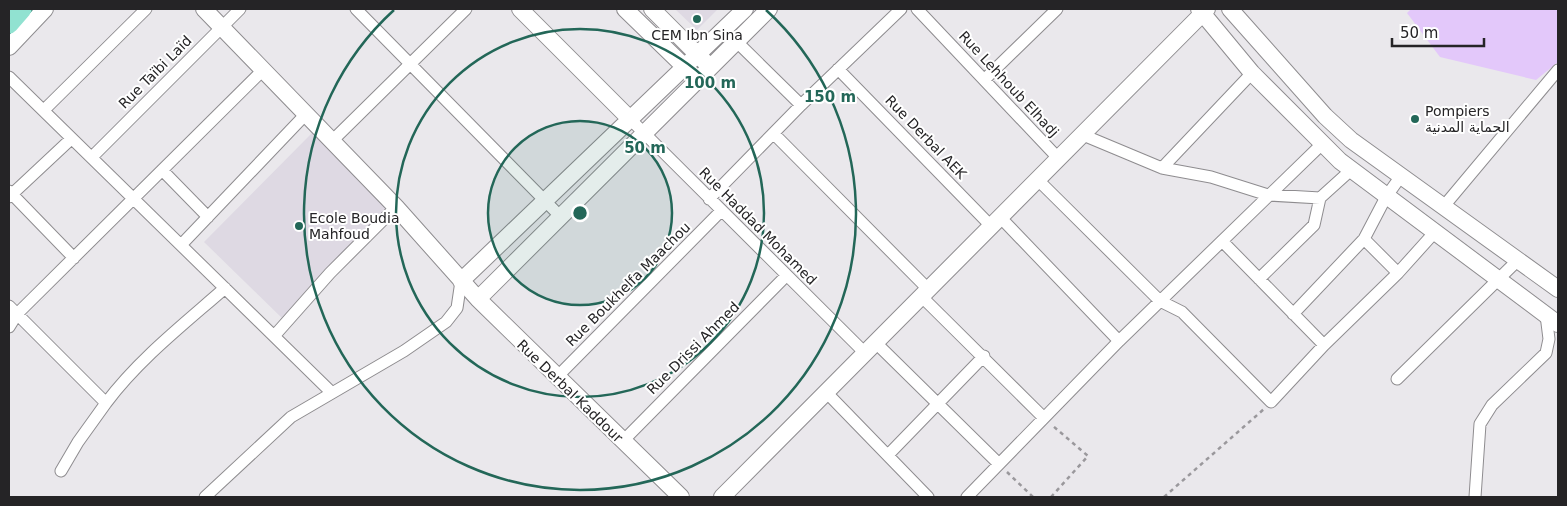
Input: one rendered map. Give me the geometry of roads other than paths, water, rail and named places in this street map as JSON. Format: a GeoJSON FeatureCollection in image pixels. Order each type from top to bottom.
{"type":"FeatureCollection","features":[{"type":"Feature","properties":{"kind":"main road"},"geometry":{"type":"LineString","coordinates":[[9,24],[22,9]]}},
{"type":"Feature","properties":{"kind":"street"},"geometry":{"type":"LineString","coordinates":[[9,47],[45,9]]}},
{"type":"Feature","properties":{"kind":"street"},"geometry":{"type":"LineString","coordinates":[[44,110],[146,9]]}},
{"type":"Feature","properties":{"kind":"street","name":"Rue Derbal Kaddour"},"geometry":{"type":"LineString","coordinates":[[204,9],[396,207],[478,300],[556,378],[681,497]]}},
{"type":"Feature","properties":{"kind":"street","name":"Rue Taïbi Laïd"},"geometry":{"type":"LineString","coordinates":[[92,157],[240,9]]}},
{"type":"Feature","properties":{"kind":"street"},"geometry":{"type":"LineString","coordinates":[[356,9],[560,216]]}},
{"type":"Feature","properties":{"kind":"street"},"geometry":{"type":"LineString","coordinates":[[331,142],[410,62],[466,9]]}},
{"type":"Feature","properties":{"kind":"street"},"geometry":{"type":"LineString","coordinates":[[520,9],[630,119]]}},
{"type":"Feature","properties":{"kind":"street"},"geometry":{"type":"LineString","coordinates":[[624,9],[691,74]]}},
{"type":"Feature","properties":{"kind":"street"},"geometry":{"type":"LineString","coordinates":[[652,9],[705,61]]}},
{"type":"Feature","properties":{"kind":"street"},"geometry":{"type":"LineString","coordinates":[[205,497],[290,417],[404,351],[446,322],[457,308],[461,281],[630,119],[691,74],[705,61],[745,9]]}},
{"type":"Feature","properties":{"kind":"street"},"geometry":{"type":"LineString","coordinates":[[705,61],[736,42],[769,9]]}},
{"type":"Feature","properties":{"kind":"street"},"geometry":{"type":"LineString","coordinates":[[709,199],[801,105],[901,9]]}},
{"type":"Feature","properties":{"kind":"street","name":"Rue Lehhoub Elhadj"},"geometry":{"type":"LineString","coordinates":[[917,9],[1059,159]]}},
{"type":"Feature","properties":{"kind":"street"},"geometry":{"type":"LineString","coordinates":[[984,80],[1056,9]]}},
{"type":"Feature","properties":{"kind":"street"},"geometry":{"type":"LineString","coordinates":[[1230,9],[1324,116],[1351,140],[1558,290]]}},
{"type":"Feature","properties":{"kind":"street"},"geometry":{"type":"LineString","coordinates":[[722,497],[1059,159],[1203,10],[1252,73],[1322,144],[1351,170],[1552,319],[1546,353],[1492,405],[1480,424],[1475,497]]}},
{"type":"Feature","properties":{"kind":"street"},"geometry":{"type":"LineString","coordinates":[[736,42],[801,105]]}},
{"type":"Feature","properties":{"kind":"street","name":"Rue Derbal AEK"},"geometry":{"type":"LineString","coordinates":[[838,69],[1119,341]]}},
{"type":"Feature","properties":{"kind":"street"},"geometry":{"type":"LineString","coordinates":[[9,328],[13,310],[74,258],[263,70]]}},
{"type":"Feature","properties":{"kind":"street"},"geometry":{"type":"LineString","coordinates":[[1444,206],[1558,70]]}},
{"type":"Feature","properties":{"kind":"street"},"geometry":{"type":"LineString","coordinates":[[1162,168],[1252,73]]}},
{"type":"Feature","properties":{"kind":"street"},"geometry":{"type":"LineString","coordinates":[[457,308],[478,300],[644,133],[691,74]]}},
{"type":"Feature","properties":{"kind":"street"},"geometry":{"type":"LineString","coordinates":[[9,77],[332,392]]}},
{"type":"Feature","properties":{"kind":"street"},"geometry":{"type":"LineString","coordinates":[[181,245],[305,115]]}},
{"type":"Feature","properties":{"kind":"street","name":"Rue Haddad Mohamed"},"geometry":{"type":"LineString","coordinates":[[630,119],[786,276],[936,404],[998,464]]}},
{"type":"Feature","properties":{"kind":"street"},"geometry":{"type":"LineString","coordinates":[[774,134],[1044,418]]}},
{"type":"Feature","properties":{"kind":"street"},"geometry":{"type":"LineString","coordinates":[[1083,134],[1162,168],[1211,177],[1268,196],[1320,198]]}},
{"type":"Feature","properties":{"kind":"street"},"geometry":{"type":"LineString","coordinates":[[71,139],[10,194],[74,258]]}},
{"type":"Feature","properties":{"kind":"street"},"geometry":{"type":"LineString","coordinates":[[967,497],[1119,341],[1322,144]]}},
{"type":"Feature","properties":{"kind":"street"},"geometry":{"type":"LineString","coordinates":[[1259,280],[1314,225],[1320,198],[1351,170]]}},
{"type":"Feature","properties":{"kind":"street"},"geometry":{"type":"LineString","coordinates":[[163,171],[208,217]]}},
{"type":"Feature","properties":{"kind":"street"},"geometry":{"type":"LineString","coordinates":[[1293,314],[1364,239],[1386,197],[1401,176]]}},
{"type":"Feature","properties":{"kind":"street"},"geometry":{"type":"LineString","coordinates":[[1038,180],[1160,301],[1182,312],[1271,402],[1324,345],[1398,273],[1434,233]]}},
{"type":"Feature","properties":{"kind":"street"},"geometry":{"type":"LineString","coordinates":[[275,336],[330,273],[396,207]]}},
{"type":"Feature","properties":{"kind":"street","name":"Rue Boukhelfa Maachou"},"geometry":{"type":"LineString","coordinates":[[556,378],[721,211]]}},
{"type":"Feature","properties":{"kind":"street"},"geometry":{"type":"LineString","coordinates":[[1364,239],[1398,273]]}},
{"type":"Feature","properties":{"kind":"street"},"geometry":{"type":"LineString","coordinates":[[1222,241],[1324,345]]}},
{"type":"Feature","properties":{"kind":"street"},"geometry":{"type":"LineString","coordinates":[[1397,378],[1518,260]]}},
{"type":"Feature","properties":{"kind":"street","name":"Rue Drissi Ahmed"},"geometry":{"type":"LineString","coordinates":[[622,442],[786,276]]}},
{"type":"Feature","properties":{"kind":"street"},"geometry":{"type":"LineString","coordinates":[[61,471],[78,442],[106,403],[147,356],[225,288]]}},
{"type":"Feature","properties":{"kind":"street"},"geometry":{"type":"LineString","coordinates":[[13,310],[106,403]]}},
{"type":"Feature","properties":{"kind":"street"},"geometry":{"type":"LineString","coordinates":[[888,455],[984,356]]}},
{"type":"Feature","properties":{"kind":"street"},"geometry":{"type":"LineString","coordinates":[[826,392],[928,497]]}},
{"type":"Feature","properties":{"kind":"place","name":"CEM Ibn Sina"},"geometry":{"type":"Point","coordinates":[697,19]}},
{"type":"Feature","properties":{"kind":"place","name":"Pompiers الحماية المدنية"},"geometry":{"type":"Point","coordinates":[1415,119]}},
{"type":"Feature","properties":{"kind":"place","name":"Ecole Boudia Mahfoud"},"geometry":{"type":"Point","coordinates":[299,226]}}]}
